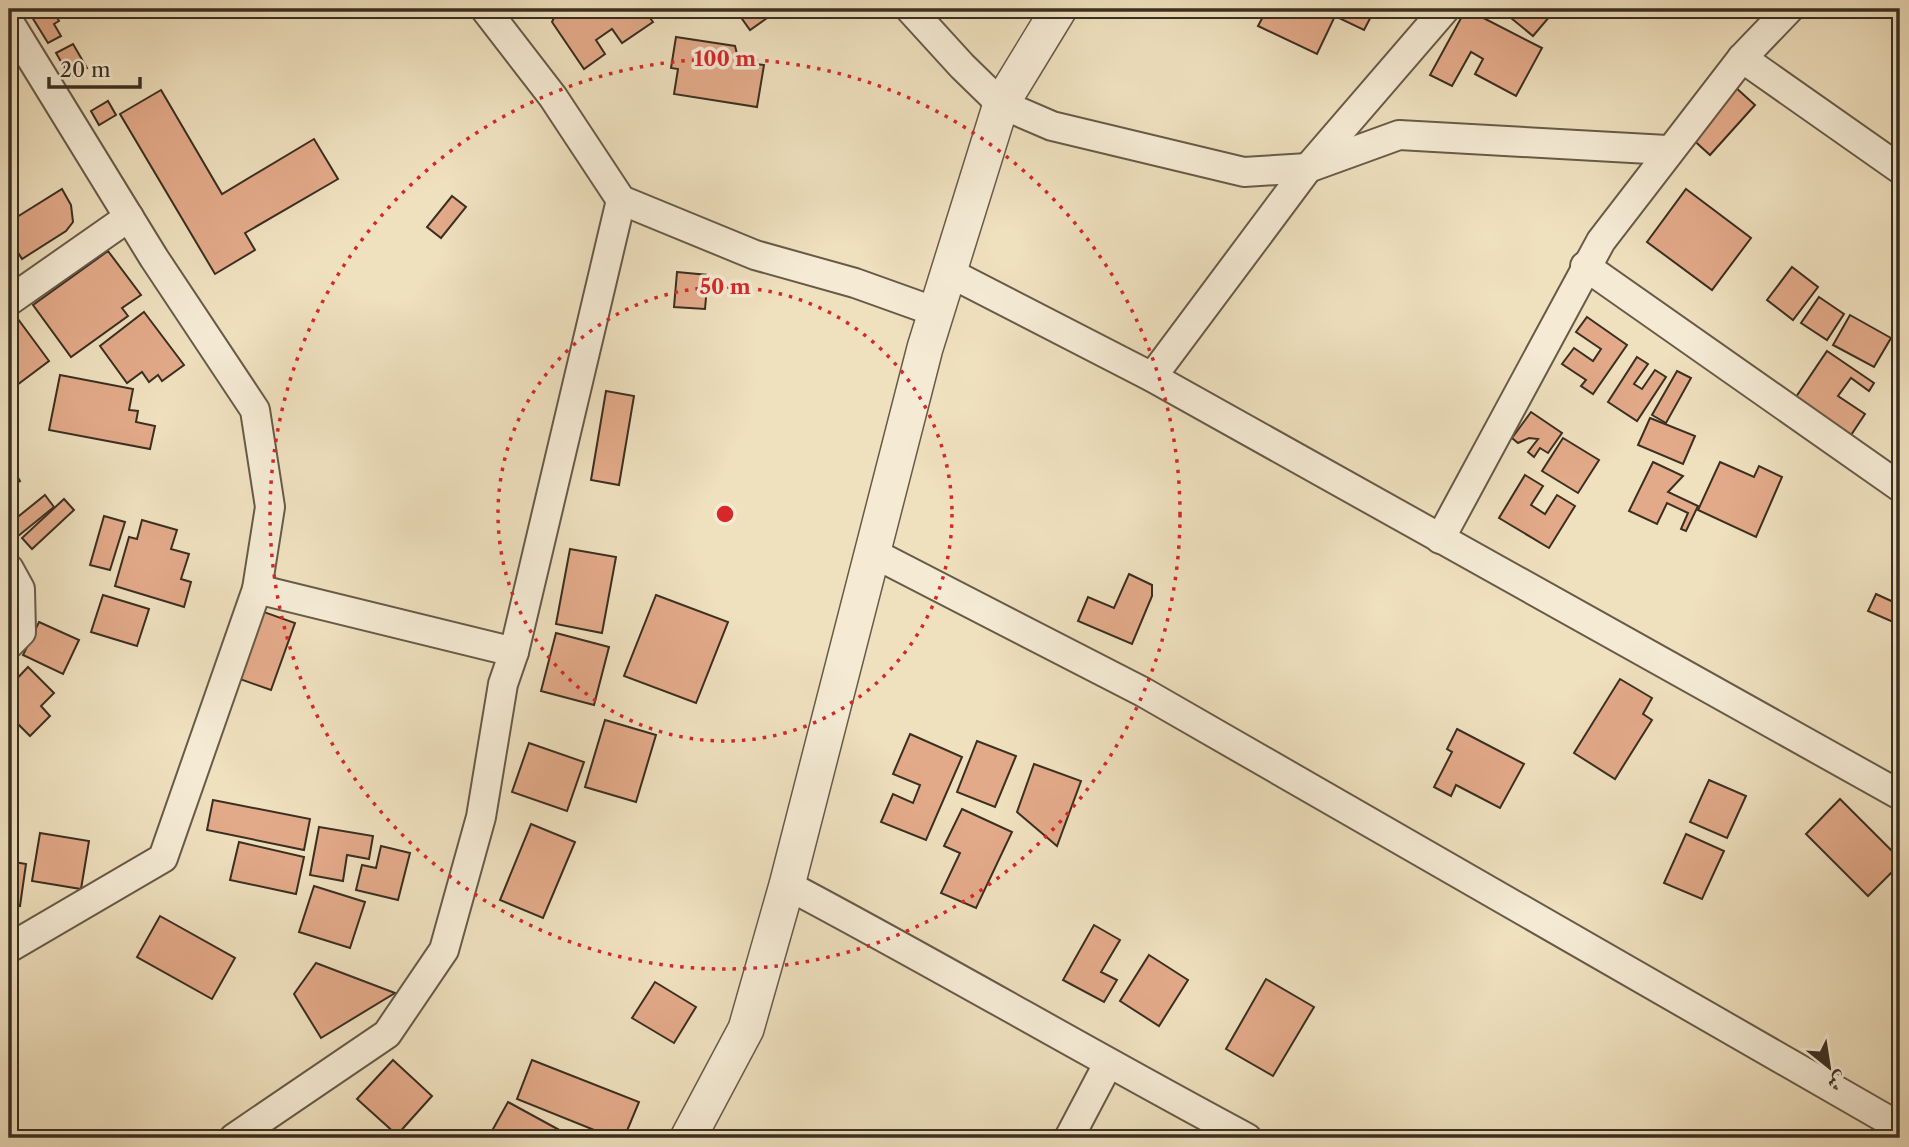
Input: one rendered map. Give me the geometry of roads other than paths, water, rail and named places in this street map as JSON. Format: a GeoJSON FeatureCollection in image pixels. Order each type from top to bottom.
{"type":"FeatureCollection","features":[{"type":"Feature","properties":{"kind":"street"},"geometry":{"type":"LineString","coordinates":[[485,9],[553,97],[621,200],[755,255],[855,283],[936,312]]}},
{"type":"Feature","properties":{"kind":"street"},"geometry":{"type":"LineString","coordinates":[[910,9],[1001,104],[1052,126],[1244,172],[1308,168],[1399,135],[1667,150]]}},
{"type":"Feature","properties":{"kind":"street"},"geometry":{"type":"LineString","coordinates":[[688,1138],[746,1029],[787,886],[871,552],[936,312],[1001,104],[1059,9]]}},
{"type":"Feature","properties":{"kind":"street"},"geometry":{"type":"LineString","coordinates":[[1152,377],[1308,168],[1445,9]]}},
{"type":"Feature","properties":{"kind":"street"},"geometry":{"type":"LineString","coordinates":[[1440,539],[1585,266],[1667,150],[1742,58],[1789,9]]}},
{"type":"Feature","properties":{"kind":"street"},"geometry":{"type":"LineString","coordinates":[[9,22],[129,217],[255,410],[270,507],[257,589],[163,858],[9,948]]}},
{"type":"Feature","properties":{"kind":"street"},"geometry":{"type":"LineString","coordinates":[[1742,58],[1900,169]]}},
{"type":"Feature","properties":{"kind":"street"},"geometry":{"type":"LineString","coordinates":[[234,1138],[387,1034],[444,950],[481,817],[503,684],[514,652],[621,200]]}},
{"type":"Feature","properties":{"kind":"street"},"geometry":{"type":"LineString","coordinates":[[9,301],[129,217]]}},
{"type":"Feature","properties":{"kind":"street"},"geometry":{"type":"LineString","coordinates":[[1585,266],[1900,487]]}},
{"type":"Feature","properties":{"kind":"street"},"geometry":{"type":"LineString","coordinates":[[948,272],[1152,377],[1900,795]]}},
{"type":"Feature","properties":{"kind":"street"},"geometry":{"type":"LineString","coordinates":[[871,552],[1143,692],[1900,1127]]}},
{"type":"Feature","properties":{"kind":"street"},"geometry":{"type":"LineString","coordinates":[[9,569],[20,589],[21,632],[9,644]]}},
{"type":"Feature","properties":{"kind":"street"},"geometry":{"type":"LineString","coordinates":[[257,589],[514,652]]}},
{"type":"Feature","properties":{"kind":"street"},"geometry":{"type":"LineString","coordinates":[[787,886],[941,966],[1108,1064],[1247,1138]]}},
{"type":"Feature","properties":{"kind":"street"},"geometry":{"type":"LineString","coordinates":[[1069,1138],[1108,1064]]}}]}
